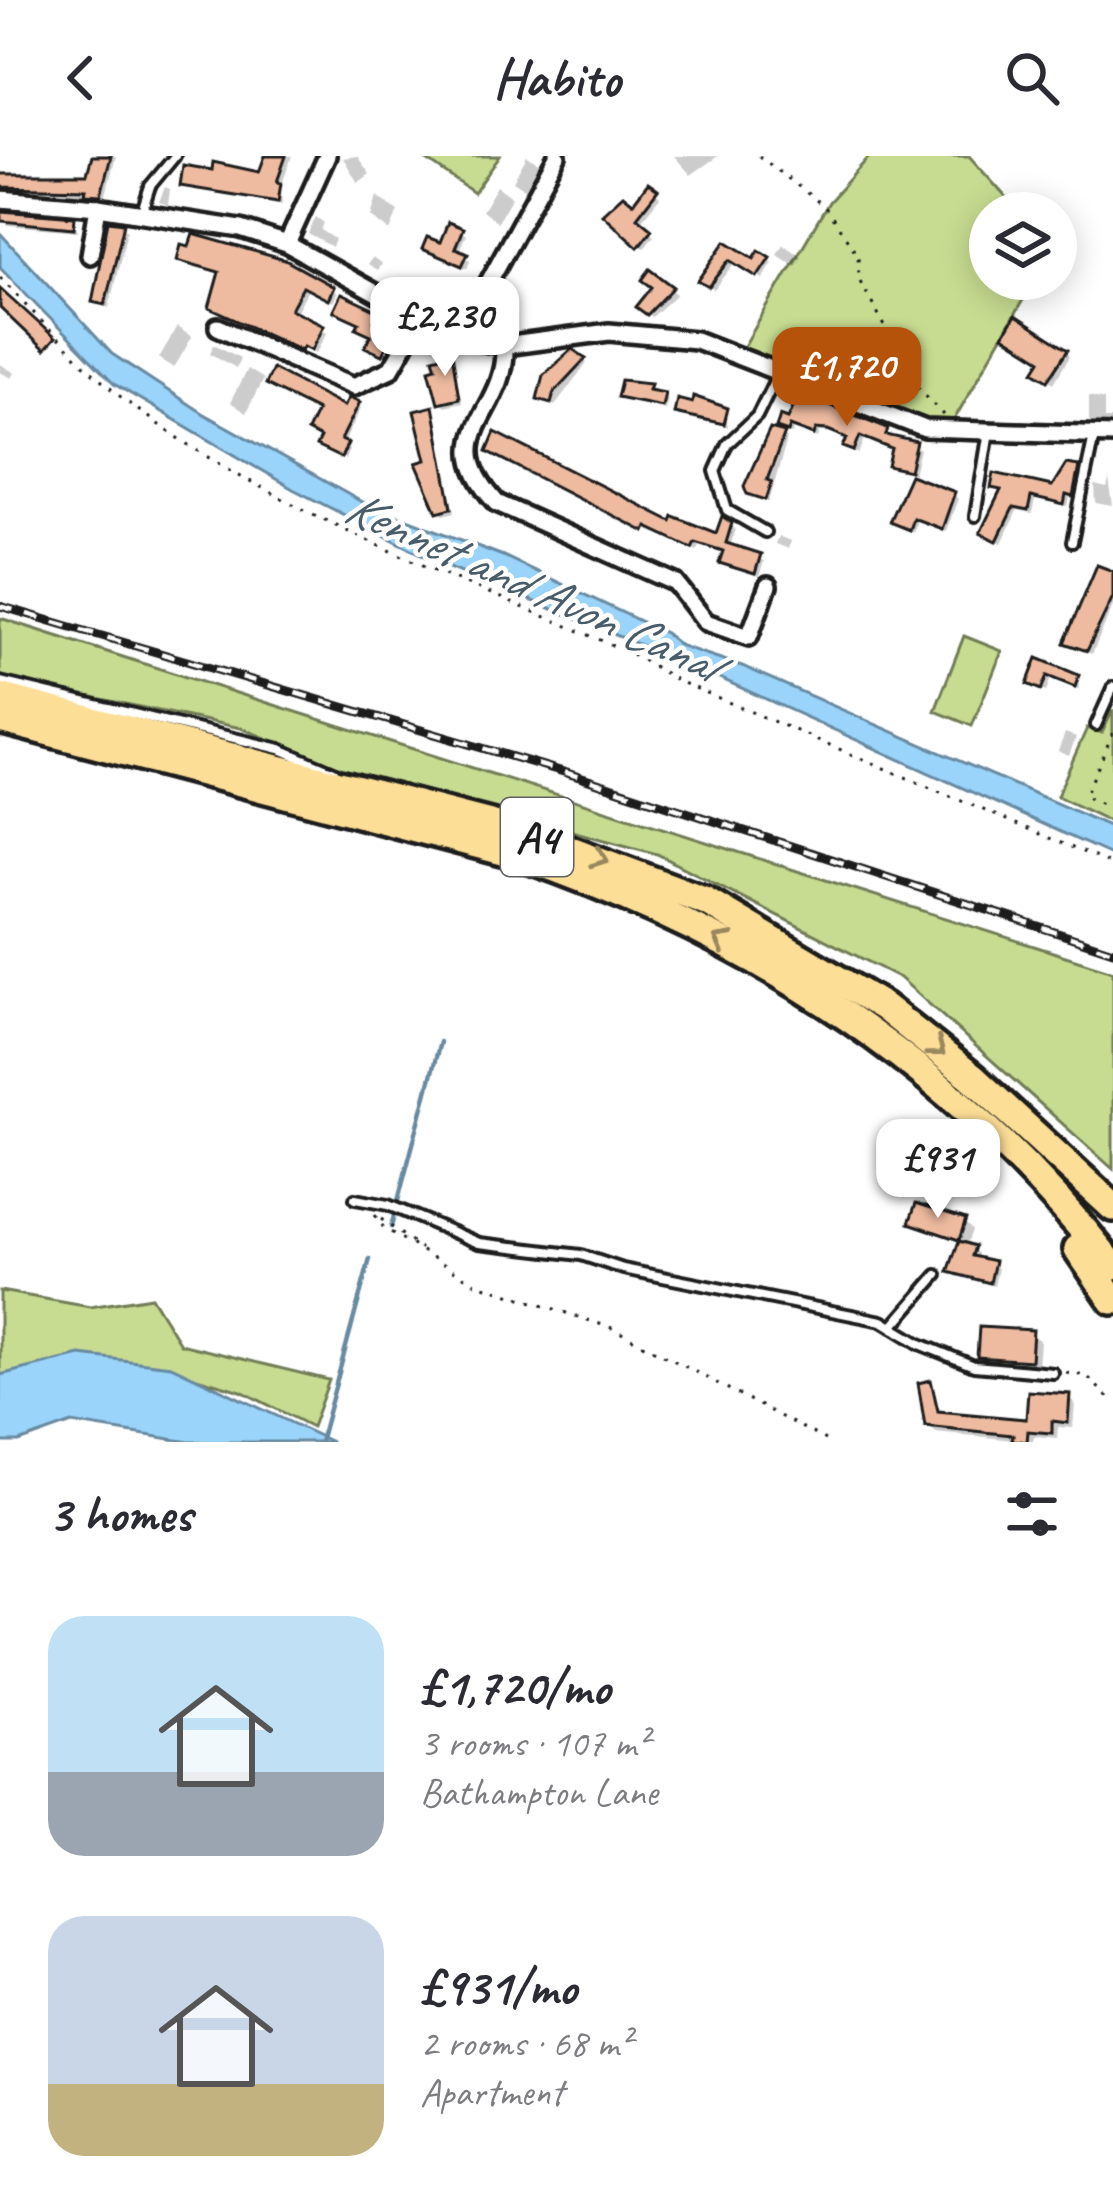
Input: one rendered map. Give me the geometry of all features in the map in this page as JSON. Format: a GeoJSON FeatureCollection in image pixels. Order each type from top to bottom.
{"type":"FeatureCollection","features":[{"type":"Feature","properties":{"kind":"highway","name":"A4"},"geometry":{"type":"LineString","coordinates":[[0,697],[560,844],[706,902],[884,1007],[1013,1113]]}},
{"type":"Feature","properties":{"kind":"highway","name":"A4"},"geometry":{"type":"LineString","coordinates":[[0,719],[434,829],[539,861],[725,941],[823,1000]]}},
{"type":"Feature","properties":{"kind":"highway"},"geometry":{"type":"LineString","coordinates":[[823,1000],[891,1043],[980,1119],[1113,1266]]}},
{"type":"Feature","properties":{"kind":"highway"},"geometry":{"type":"LineString","coordinates":[[823,1000],[993,1146],[1113,1300]]}},
{"type":"Feature","properties":{"kind":"highway"},"geometry":{"type":"LineString","coordinates":[[1013,1113],[1113,1208]]}},
{"type":"Feature","properties":{"kind":"highway"},"geometry":{"type":"LineString","coordinates":[[1013,1113],[1113,1222]]}},
{"type":"Feature","properties":{"kind":"street"},"geometry":{"type":"LineString","coordinates":[[287,244],[327,156]]}},
{"type":"Feature","properties":{"kind":"street"},"geometry":{"type":"LineString","coordinates":[[460,335],[557,156]]}},
{"type":"Feature","properties":{"kind":"street"},"geometry":{"type":"LineString","coordinates":[[0,199],[98,207],[241,229],[287,244],[420,319],[504,346],[609,332],[696,340],[925,429],[1113,435]]}},
{"type":"Feature","properties":{"kind":"street"},"geometry":{"type":"LineString","coordinates":[[90,255],[98,207]]}},
{"type":"Feature","properties":{"kind":"street"},"geometry":{"type":"LineString","coordinates":[[218,327],[354,386],[370,383],[391,369],[420,319]]}},
{"type":"Feature","properties":{"kind":"street"},"geometry":{"type":"LineString","coordinates":[[504,346],[497,390],[474,425],[469,451],[478,482],[497,503],[676,583],[706,622],[748,637],[768,586]]}},
{"type":"Feature","properties":{"kind":"lane"},"geometry":{"type":"LineString","coordinates":[[142,213],[150,186],[176,156]]}},
{"type":"Feature","properties":{"kind":"lane"},"geometry":{"type":"LineString","coordinates":[[765,532],[728,510],[715,471],[728,444],[758,416],[779,370]]}},
{"type":"Feature","properties":{"kind":"lane"},"geometry":{"type":"LineString","coordinates":[[976,516],[989,430]]}},
{"type":"Feature","properties":{"kind":"lane"},"geometry":{"type":"LineString","coordinates":[[1072,542],[1095,434]]}},
{"type":"Feature","properties":{"kind":"lane"},"geometry":{"type":"LineString","coordinates":[[0,682],[280,748],[375,793]]}},
{"type":"Feature","properties":{"kind":"lane"},"geometry":{"type":"LineString","coordinates":[[1096,725],[1113,687]]}},
{"type":"Feature","properties":{"kind":"lane"},"geometry":{"type":"LineString","coordinates":[[355,1199],[388,1204],[479,1243],[580,1255],[622,1269],[852,1313],[892,1327],[953,1360],[1053,1373]]}},
{"type":"Feature","properties":{"kind":"lane"},"geometry":{"type":"LineString","coordinates":[[892,1327],[937,1275]]}},
{"type":"Feature","properties":{"kind":"path"},"geometry":{"type":"LineString","coordinates":[[759,156],[825,207],[858,255],[860,279],[920,388],[948,419]]}},
{"type":"Feature","properties":{"kind":"path"},"geometry":{"type":"LineString","coordinates":[[0,277],[129,404],[296,502],[434,570],[634,654],[683,683],[1113,865]]}},
{"type":"Feature","properties":{"kind":"path"},"geometry":{"type":"LineString","coordinates":[[1113,733],[1085,796],[1113,809]]}},
{"type":"Feature","properties":{"kind":"path"},"geometry":{"type":"LineString","coordinates":[[355,1199],[398,1228],[426,1255]]}},
{"type":"Feature","properties":{"kind":"path"},"geometry":{"type":"LineString","coordinates":[[376,1216],[384,1228],[475,1283],[612,1328],[829,1442]]}},
{"type":"Feature","properties":{"kind":"path"},"geometry":{"type":"LineString","coordinates":[[1053,1373],[1087,1376],[1113,1403]]}},
{"type":"Feature","properties":{"kind":"green space"},"geometry":{"type":"Polygon","coordinates":[[[421,156],[500,156],[474,193],[421,156]]]}},
{"type":"Feature","properties":{"kind":"green space"},"geometry":{"type":"Polygon","coordinates":[[[870,156],[969,156],[1001,192],[969,192],[969,300],[1023,300],[951,425],[871,402],[743,348],[829,202],[870,156]]]}},
{"type":"Feature","properties":{"kind":"green space"},"geometry":{"type":"Polygon","coordinates":[[[0,618],[1113,971],[1113,1169],[900,978],[657,854],[347,771],[241,728],[0,678],[0,618]]]}},
{"type":"Feature","properties":{"kind":"green space"},"geometry":{"type":"Polygon","coordinates":[[[964,636],[1002,651],[972,726],[935,711],[964,636]]]}},
{"type":"Feature","properties":{"kind":"green space"},"geometry":{"type":"Polygon","coordinates":[[[1113,710],[1113,823],[1057,796],[1087,728],[1102,733],[1113,710]]]}},
{"type":"Feature","properties":{"kind":"green space"},"geometry":{"type":"Polygon","coordinates":[[[0,1291],[90,1307],[151,1297],[180,1344],[329,1380],[312,1427],[241,1391],[176,1372],[0,1400],[0,1291]]]}},
{"type":"Feature","properties":{"kind":"water","name":"Kennet and Avon Canal"},"geometry":{"type":"Polygon","coordinates":[[[0,233],[112,354],[202,413],[360,501],[503,556],[665,633],[681,646],[742,666],[1113,828],[1113,856],[706,672],[437,562],[293,489],[114,384],[0,267],[0,233]]]}},
{"type":"Feature","properties":{"kind":"water"},"geometry":{"type":"Polygon","coordinates":[[[80,1355],[171,1366],[332,1442],[189,1442],[72,1423],[19,1442],[0,1442],[0,1375],[80,1355]]]}},
{"type":"Feature","properties":{"kind":"building"},"geometry":{"type":"Polygon","coordinates":[[[92,156],[111,156],[101,195],[85,194],[86,189],[0,187],[0,174],[87,174],[92,156]]]}},
{"type":"Feature","properties":{"kind":"building"},"geometry":{"type":"Polygon","coordinates":[[[265,156],[286,156],[277,182],[281,183],[278,202],[180,186],[183,165],[212,170],[213,162],[259,172],[265,156]]]}},
{"type":"Feature","properties":{"kind":"building"},"geometry":{"type":"Polygon","coordinates":[[[648,183],[658,190],[637,217],[652,229],[638,247],[602,214],[623,195],[633,203],[648,183]]]}},
{"type":"Feature","properties":{"kind":"building"},"geometry":{"type":"Polygon","coordinates":[[[1,211],[75,217],[74,228],[1,221],[1,211]]]}},
{"type":"Feature","properties":{"kind":"building"},"geometry":{"type":"Polygon","coordinates":[[[108,221],[124,223],[105,305],[92,302],[108,221]]]}},
{"type":"Feature","properties":{"kind":"building"},"geometry":{"type":"Polygon","coordinates":[[[448,222],[463,228],[455,248],[468,253],[462,266],[422,249],[427,237],[440,242],[448,222]]]}},
{"type":"Feature","properties":{"kind":"building"},"geometry":{"type":"Polygon","coordinates":[[[193,234],[285,260],[334,287],[328,300],[303,287],[291,309],[324,325],[312,350],[304,346],[302,350],[209,308],[219,272],[177,260],[181,244],[189,246],[193,234]]]}},
{"type":"Feature","properties":{"kind":"building"},"geometry":{"type":"Polygon","coordinates":[[[726,241],[754,258],[759,250],[770,257],[757,277],[730,260],[709,287],[698,281],[726,241]]]}},
{"type":"Feature","properties":{"kind":"building"},"geometry":{"type":"Polygon","coordinates":[[[650,269],[674,287],[647,315],[636,307],[652,287],[642,280],[650,269]]]}},
{"type":"Feature","properties":{"kind":"building"},"geometry":{"type":"Polygon","coordinates":[[[0,288],[55,338],[44,350],[0,308],[0,288]]]}},
{"type":"Feature","properties":{"kind":"building"},"geometry":{"type":"Polygon","coordinates":[[[341,294],[379,312],[374,321],[394,331],[382,355],[365,347],[371,335],[356,328],[359,323],[333,311],[341,294]]]}},
{"type":"Feature","properties":{"kind":"building"},"geometry":{"type":"Polygon","coordinates":[[[1015,316],[1068,350],[1048,380],[1034,371],[1041,360],[1003,336],[1015,316]]]}},
{"type":"Feature","properties":{"kind":"building"},"geometry":{"type":"Polygon","coordinates":[[[572,349],[586,358],[554,392],[551,403],[537,399],[543,375],[572,349]]]}},
{"type":"Feature","properties":{"kind":"building"},"geometry":{"type":"Polygon","coordinates":[[[452,353],[459,398],[438,403],[429,369],[436,367],[433,358],[452,353]]]}},
{"type":"Feature","properties":{"kind":"building"},"geometry":{"type":"Polygon","coordinates":[[[272,368],[344,406],[349,397],[360,402],[341,440],[348,443],[341,458],[316,446],[320,438],[307,431],[317,410],[265,384],[272,368]]]}},
{"type":"Feature","properties":{"kind":"building"},"geometry":{"type":"Polygon","coordinates":[[[621,380],[651,383],[649,389],[665,392],[662,406],[617,397],[621,380]]]}},
{"type":"Feature","properties":{"kind":"building"},"geometry":{"type":"Polygon","coordinates":[[[693,396],[728,408],[724,424],[674,413],[677,398],[692,402],[693,396]]]}},
{"type":"Feature","properties":{"kind":"building"},"geometry":{"type":"Polygon","coordinates":[[[797,398],[809,403],[811,398],[888,428],[886,435],[917,442],[910,471],[888,466],[892,449],[860,436],[854,451],[843,447],[847,438],[828,430],[816,429],[814,435],[790,426],[788,432],[776,428],[780,415],[788,418],[797,398]]]}},
{"type":"Feature","properties":{"kind":"building"},"geometry":{"type":"Polygon","coordinates":[[[433,406],[452,508],[437,512],[416,463],[426,460],[414,411],[433,406]]]}},
{"type":"Feature","properties":{"kind":"building"},"geometry":{"type":"Polygon","coordinates":[[[770,429],[785,433],[767,480],[772,482],[766,500],[747,494],[744,486],[770,429]]]}},
{"type":"Feature","properties":{"kind":"building"},"geometry":{"type":"Polygon","coordinates":[[[495,432],[671,521],[673,516],[716,533],[722,516],[732,523],[726,543],[761,554],[755,574],[719,563],[723,551],[695,542],[692,548],[647,527],[645,532],[487,451],[495,432]]]}},
{"type":"Feature","properties":{"kind":"building"},"geometry":{"type":"Polygon","coordinates":[[[1066,464],[1079,466],[1073,497],[1066,495],[1064,505],[1031,497],[1028,511],[1013,508],[997,541],[980,533],[1001,490],[991,488],[994,473],[1052,486],[1066,464]]]}},
{"type":"Feature","properties":{"kind":"building"},"geometry":{"type":"Polygon","coordinates":[[[910,475],[955,492],[942,529],[913,518],[909,530],[889,522],[910,475]]]}},
{"type":"Feature","properties":{"kind":"building"},"geometry":{"type":"Polygon","coordinates":[[[1097,565],[1113,571],[1113,597],[1087,651],[1064,643],[1097,565]]]}},
{"type":"Feature","properties":{"kind":"building"},"geometry":{"type":"Polygon","coordinates":[[[1037,658],[1079,675],[1075,687],[1047,676],[1041,690],[1027,684],[1037,658]]]}},
{"type":"Feature","properties":{"kind":"building"},"geometry":{"type":"Polygon","coordinates":[[[916,1203],[966,1219],[959,1240],[909,1223],[916,1203]]]}},
{"type":"Feature","properties":{"kind":"building"},"geometry":{"type":"Polygon","coordinates":[[[959,1241],[975,1246],[972,1256],[995,1261],[990,1283],[948,1272],[959,1241]]]}},
{"type":"Feature","properties":{"kind":"building"},"geometry":{"type":"Polygon","coordinates":[[[979,1327],[1033,1330],[1031,1361],[977,1357],[979,1327]]]}},
{"type":"Feature","properties":{"kind":"building"},"geometry":{"type":"Polygon","coordinates":[[[931,1380],[938,1411],[1026,1419],[1028,1391],[1070,1394],[1068,1423],[1052,1421],[1052,1433],[1028,1431],[1027,1442],[1012,1440],[1013,1435],[925,1426],[918,1383],[931,1380]]]}},
{"type":"Feature","properties":{"kind":"waterway"},"geometry":{"type":"LineString","coordinates":[[391,1227],[440,1042]]}},
{"type":"Feature","properties":{"kind":"waterway"},"geometry":{"type":"LineString","coordinates":[[320,1442],[370,1259]]}},
{"type":"Feature","properties":{"kind":"railway"},"geometry":{"type":"LineString","coordinates":[[0,606],[567,773],[1113,951]]}}]}
